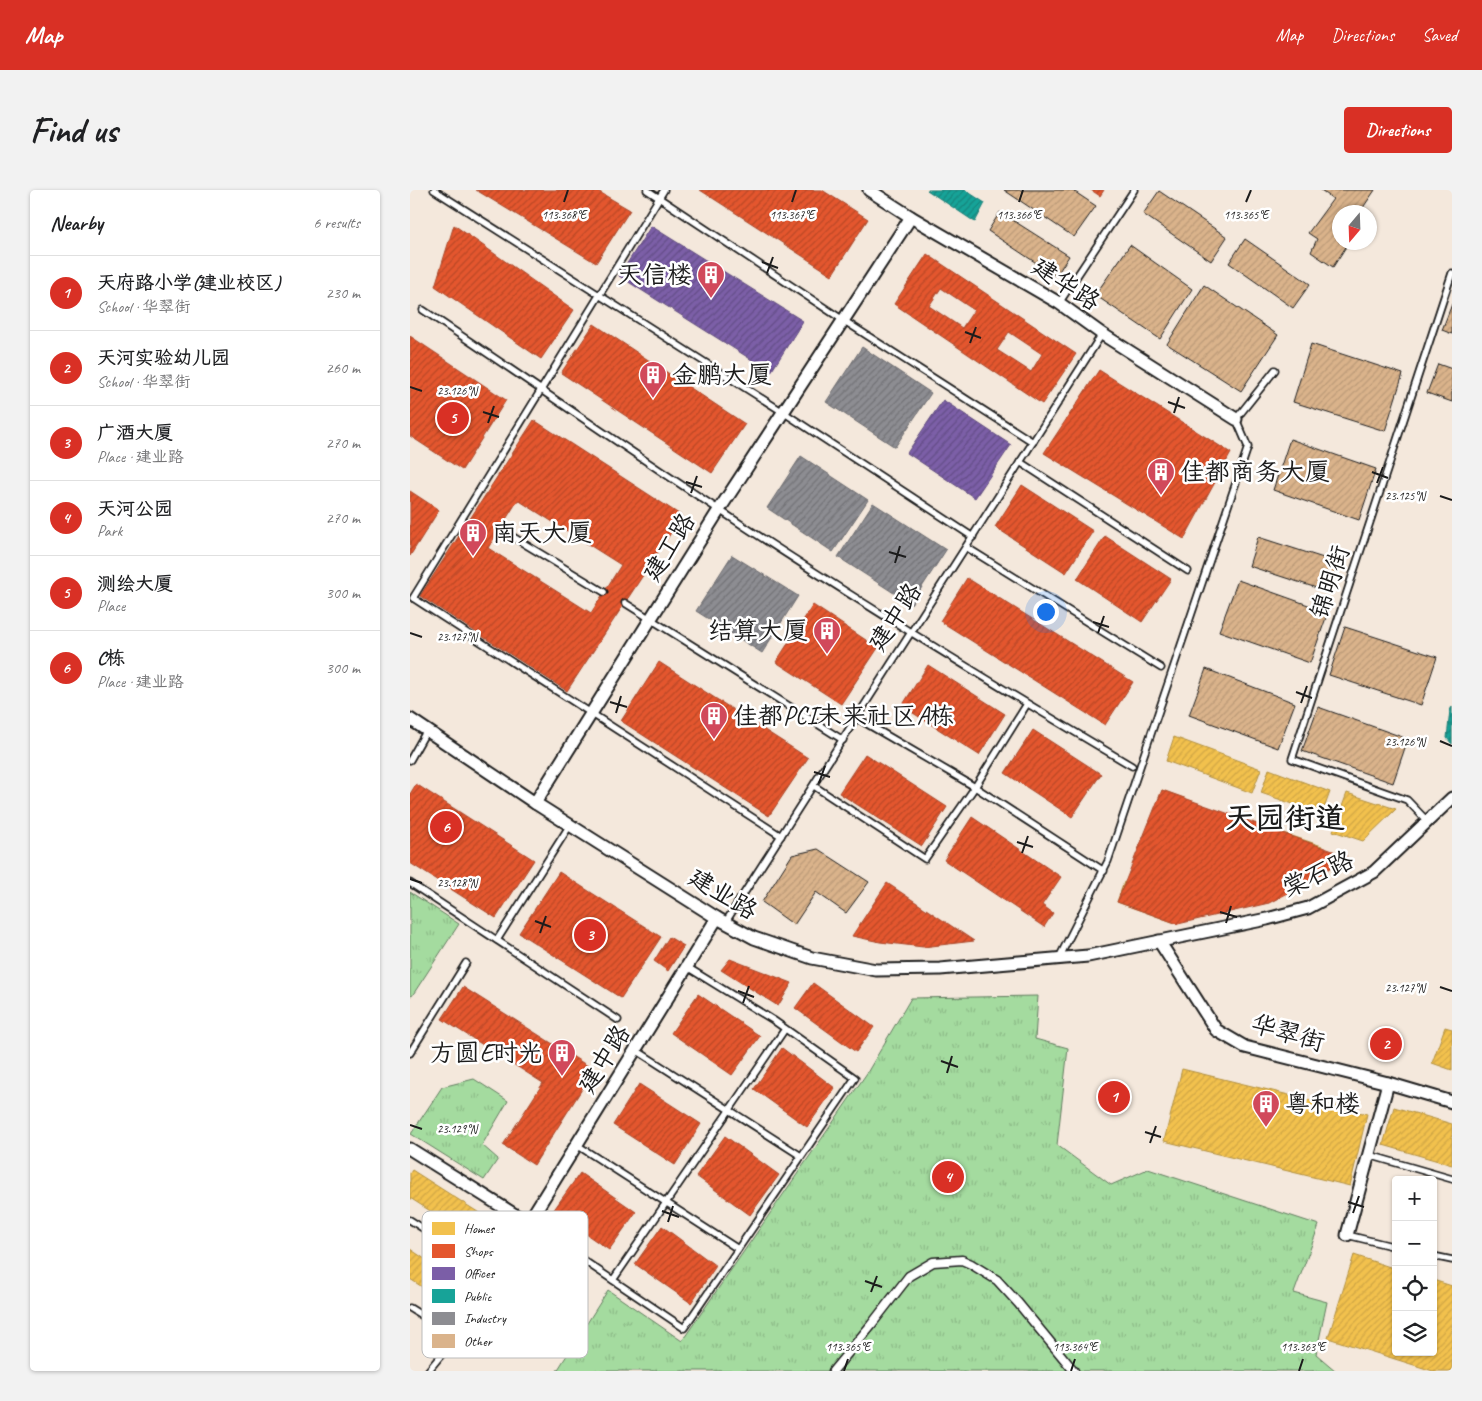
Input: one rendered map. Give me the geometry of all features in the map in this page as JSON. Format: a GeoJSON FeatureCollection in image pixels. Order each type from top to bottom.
{"type":"FeatureCollection","features":[{"type":"Feature","properties":{"kind":"street","name":"建华路"},"geometry":{"type":"LineString","coordinates":[[869,190],[911,217],[1059,303],[1102,334],[1236,419]]}},
{"type":"Feature","properties":{"kind":"street","name":"建工路"},"geometry":{"type":"LineString","coordinates":[[535,803],[719,510],[911,217]]}},
{"type":"Feature","properties":{"kind":"street","name":"建业路"},"geometry":{"type":"LineString","coordinates":[[410,719],[535,803],[721,920],[754,938],[812,958],[876,970],[940,969],[1059,958]]}},
{"type":"Feature","properties":{"kind":"street","name":"棠石路"},"geometry":{"type":"LineString","coordinates":[[1059,958],[1088,956],[1267,920],[1308,908],[1374,872],[1452,798]]}},
{"type":"Feature","properties":{"kind":"street","name":"建中路"},"geometry":{"type":"LineString","coordinates":[[536,1211],[687,967],[721,920]]}},
{"type":"Feature","properties":{"kind":"street","name":"华翠街"},"geometry":{"type":"LineString","coordinates":[[1159,941],[1216,1030],[1245,1047],[1388,1083],[1452,1102]]}},
{"type":"Feature","properties":{"kind":"street"},"geometry":{"type":"LineString","coordinates":[[1347,1235],[1388,1083]]}},
{"type":"Feature","properties":{"kind":"street"},"geometry":{"type":"LineString","coordinates":[[410,1149],[509,1211]]}},
{"type":"Feature","properties":{"kind":"street"},"geometry":{"type":"LineString","coordinates":[[833,1371],[909,1276],[933,1262],[962,1260],[997,1280],[1074,1371]]}},
{"type":"Feature","properties":{"kind":"lane"},"geometry":{"type":"LineString","coordinates":[[434,190],[783,412],[973,537]]}},
{"type":"Feature","properties":{"kind":"lane"},"geometry":{"type":"LineString","coordinates":[[647,190],[843,320],[1033,442]]}},
{"type":"Feature","properties":{"kind":"lane"},"geometry":{"type":"LineString","coordinates":[[664,190],[541,389],[471,510],[412,598],[781,836]]}},
{"type":"Feature","properties":{"kind":"lane"},"geometry":{"type":"LineString","coordinates":[[1059,303],[1134,190]]}},
{"type":"Feature","properties":{"kind":"lane","name":"锦明街"},"geometry":{"type":"LineString","coordinates":[[1428,822],[1407,800],[1292,760],[1452,273]]}},
{"type":"Feature","properties":{"kind":"lane"},"geometry":{"type":"LineString","coordinates":[[423,310],[719,510],[911,633],[1026,704],[1132,766]]}},
{"type":"Feature","properties":{"kind":"lane","name":"建中路"},"geometry":{"type":"LineString","coordinates":[[721,920],[814,786],[1102,334]]}},
{"type":"Feature","properties":{"kind":"lane"},"geometry":{"type":"LineString","coordinates":[[1059,958],[1104,871],[1248,447],[1236,419],[1275,370]]}},
{"type":"Feature","properties":{"kind":"lane"},"geometry":{"type":"LineString","coordinates":[[1020,462],[1188,571]]}},
{"type":"Feature","properties":{"kind":"lane"},"geometry":{"type":"LineString","coordinates":[[500,529],[604,592]]}},
{"type":"Feature","properties":{"kind":"lane"},"geometry":{"type":"LineString","coordinates":[[966,547],[1161,668]]}},
{"type":"Feature","properties":{"kind":"lane"},"geometry":{"type":"LineString","coordinates":[[625,603],[843,740]]}},
{"type":"Feature","properties":{"kind":"lane"},"geometry":{"type":"LineString","coordinates":[[814,786],[925,859],[975,787],[1026,704]]}},
{"type":"Feature","properties":{"kind":"lane"},"geometry":{"type":"LineString","coordinates":[[857,718],[975,787],[1104,871]]}},
{"type":"Feature","properties":{"kind":"lane"},"geometry":{"type":"LineString","coordinates":[[410,760],[428,730]]}},
{"type":"Feature","properties":{"kind":"lane"},"geometry":{"type":"LineString","coordinates":[[497,940],[570,825]]}},
{"type":"Feature","properties":{"kind":"lane"},"geometry":{"type":"LineString","coordinates":[[410,883],[618,1020]]}},
{"type":"Feature","properties":{"kind":"lane"},"geometry":{"type":"LineString","coordinates":[[410,1053],[466,963]]}},
{"type":"Feature","properties":{"kind":"lane"},"geometry":{"type":"LineString","coordinates":[[588,1263],[684,1328],[855,1078],[785,1028],[687,967]]}},
{"type":"Feature","properties":{"kind":"lane"},"geometry":{"type":"LineString","coordinates":[[613,1280],[785,1028]]}},
{"type":"Feature","properties":{"kind":"lane"},"geometry":{"type":"LineString","coordinates":[[636,1050],[802,1156]]}},
{"type":"Feature","properties":{"kind":"lane"},"geometry":{"type":"LineString","coordinates":[[577,1145],[738,1249]]}},
{"type":"Feature","properties":{"kind":"lane"},"geometry":{"type":"LineString","coordinates":[[1369,1155],[1452,1179]]}},
{"type":"Feature","properties":{"kind":"lane"},"geometry":{"type":"LineString","coordinates":[[410,1220],[422,1228]]}},
{"type":"Feature","properties":{"kind":"lane"},"geometry":{"type":"LineString","coordinates":[[1347,1235],[1392,1246]]}},
{"type":"Feature","properties":{"kind":"lane"},"geometry":{"type":"LineString","coordinates":[[1437,1257],[1452,1260]]}},
{"type":"Feature","properties":{"kind":"lane"},"geometry":{"type":"LineString","coordinates":[[410,1308],[422,1316]]}},
{"type":"Feature","properties":{"kind":"lane"},"geometry":{"type":"LineString","coordinates":[[428,1371],[439,1358]]}},
{"type":"Feature","properties":{"kind":"green space"},"geometry":{"type":"Polygon","coordinates":[[[410,892],[459,924],[412,996],[410,995],[410,892]]]}},
{"type":"Feature","properties":{"kind":"green space"},"geometry":{"type":"Polygon","coordinates":[[[1038,996],[1035,1039],[1068,1048],[1057,1145],[1111,1185],[1148,1169],[1319,1225],[1294,1293],[1327,1302],[1316,1354],[1336,1371],[557,1371],[565,1358],[588,1358],[588,1322],[608,1290],[682,1341],[867,1073],[911,998],[1038,996]]]}},
{"type":"Feature","properties":{"kind":"green space"},"geometry":{"type":"Polygon","coordinates":[[[474,1079],[508,1101],[482,1145],[498,1159],[484,1180],[411,1134],[442,1087],[474,1079]]]}},
{"type":"Feature","properties":{"kind":"building: Homes"},"geometry":{"type":"Polygon","coordinates":[[[1174,737],[1261,769],[1252,793],[1166,761],[1174,737]]]}},
{"type":"Feature","properties":{"kind":"building: Homes"},"geometry":{"type":"Polygon","coordinates":[[[1269,769],[1330,792],[1322,814],[1261,793],[1269,769]]]}},
{"type":"Feature","properties":{"kind":"building: Homes"},"geometry":{"type":"Polygon","coordinates":[[[1162,790],[1253,824],[1244,846],[1154,813],[1162,790]]]}},
{"type":"Feature","properties":{"kind":"building: Homes"},"geometry":{"type":"Polygon","coordinates":[[[1347,793],[1396,809],[1363,841],[1333,831],[1347,793]]]}},
{"type":"Feature","properties":{"kind":"building: Homes"},"geometry":{"type":"Polygon","coordinates":[[[1262,826],[1322,846],[1314,868],[1254,848],[1262,826]]]}},
{"type":"Feature","properties":{"kind":"building: Homes"},"geometry":{"type":"Polygon","coordinates":[[[1146,835],[1237,869],[1229,891],[1138,858],[1146,835]]]}},
{"type":"Feature","properties":{"kind":"building: Homes"},"geometry":{"type":"Polygon","coordinates":[[[1246,871],[1276,882],[1269,903],[1238,893],[1246,871]]]}},
{"type":"Feature","properties":{"kind":"building: Homes"},"geometry":{"type":"Polygon","coordinates":[[[1124,882],[1186,903],[1178,924],[1117,902],[1124,882]]]}},
{"type":"Feature","properties":{"kind":"building: Homes"},"geometry":{"type":"Polygon","coordinates":[[[1445,1027],[1452,1029],[1452,1070],[1432,1063],[1445,1027]]]}},
{"type":"Feature","properties":{"kind":"building: Homes","name":"粤和楼"},"geometry":{"type":"Polygon","coordinates":[[[1182,1069],[1367,1114],[1350,1186],[1164,1141],[1182,1069]]]}},
{"type":"Feature","properties":{"kind":"building: Homes"},"geometry":{"type":"Polygon","coordinates":[[[1394,1107],[1452,1124],[1452,1165],[1383,1145],[1394,1107]]]}},
{"type":"Feature","properties":{"kind":"building: Homes"},"geometry":{"type":"Polygon","coordinates":[[[412,1170],[476,1211],[430,1211],[410,1198],[410,1173],[412,1170]]]}},
{"type":"Feature","properties":{"kind":"building: Homes"},"geometry":{"type":"Polygon","coordinates":[[[410,1249],[422,1257],[422,1287],[410,1279],[410,1249]]]}},
{"type":"Feature","properties":{"kind":"building: Homes"},"geometry":{"type":"Polygon","coordinates":[[[1354,1255],[1392,1268],[1392,1356],[1437,1356],[1437,1281],[1452,1286],[1452,1371],[1433,1371],[1328,1338],[1354,1255]]]}},
{"type":"Feature","properties":{"kind":"building: Shops"},"geometry":{"type":"Polygon","coordinates":[[[476,190],[596,190],[630,210],[596,263],[476,190]]]}},
{"type":"Feature","properties":{"kind":"building: Shops"},"geometry":{"type":"Polygon","coordinates":[[[700,190],[822,190],[868,219],[832,275],[700,190]]]}},
{"type":"Feature","properties":{"kind":"building: Shops"},"geometry":{"type":"Polygon","coordinates":[[[1091,190],[1104,190],[1100,196],[1091,190]]]}},
{"type":"Feature","properties":{"kind":"building: Shops"},"geometry":{"type":"Polygon","coordinates":[[[454,225],[574,310],[541,359],[435,286],[454,225]]]}},
{"type":"Feature","properties":{"kind":"building: Shops"},"geometry":{"type":"Polygon","coordinates":[[[927,254],[1076,354],[1042,404],[894,304],[927,254]],[[941,288],[929,306],[962,328],[974,310],[941,288]],[[1009,332],[997,350],[1031,372],[1042,354],[1009,332]]]}},
{"type":"Feature","properties":{"kind":"building: Shops","name":"金鹏大厦"},"geometry":{"type":"Polygon","coordinates":[[[594,324],[745,424],[712,473],[561,373],[594,324]]]}},
{"type":"Feature","properties":{"kind":"building: Shops"},"geometry":{"type":"Polygon","coordinates":[[[410,336],[506,400],[462,470],[410,436],[410,336]]]}},
{"type":"Feature","properties":{"kind":"building: Shops","name":"佳都商务大厦"},"geometry":{"type":"Polygon","coordinates":[[[1099,370],[1231,453],[1184,539],[1044,453],[1099,370]]]}},
{"type":"Feature","properties":{"kind":"building: Shops","name":"南天大厦"},"geometry":{"type":"Polygon","coordinates":[[[534,420],[682,516],[567,691],[420,596],[534,420]],[[518,500],[488,548],[591,613],[621,565],[518,500]]]}},
{"type":"Feature","properties":{"kind":"building: Shops"},"geometry":{"type":"Polygon","coordinates":[[[1022,485],[1093,531],[1066,573],[995,527],[1022,485]]]}},
{"type":"Feature","properties":{"kind":"building: Shops"},"geometry":{"type":"Polygon","coordinates":[[[410,491],[439,510],[410,556],[410,491]]]}},
{"type":"Feature","properties":{"kind":"building: Shops"},"geometry":{"type":"Polygon","coordinates":[[[1105,536],[1171,579],[1142,622],[1077,579],[1105,536]]]}},
{"type":"Feature","properties":{"kind":"building: Shops"},"geometry":{"type":"Polygon","coordinates":[[[967,578],[1133,682],[1105,725],[940,621],[967,578]]]}},
{"type":"Feature","properties":{"kind":"building: Shops","name":"结算大厦"},"geometry":{"type":"Polygon","coordinates":[[[813,605],[878,648],[841,704],[776,662],[813,605]]]}},
{"type":"Feature","properties":{"kind":"building: Shops","name":"佳都PCI未来社区A栋"},"geometry":{"type":"Polygon","coordinates":[[[659,662],[808,758],[769,816],[621,721],[659,662]]]}},
{"type":"Feature","properties":{"kind":"building: Shops"},"geometry":{"type":"Polygon","coordinates":[[[928,665],[1005,714],[979,755],[902,706],[928,665]]]}},
{"type":"Feature","properties":{"kind":"building: Shops"},"geometry":{"type":"Polygon","coordinates":[[[1033,730],[1101,774],[1072,817],[1005,773],[1033,730]]]}},
{"type":"Feature","properties":{"kind":"building: Shops"},"geometry":{"type":"Polygon","coordinates":[[[865,754],[947,807],[922,846],[839,793],[865,754]]]}},
{"type":"Feature","properties":{"kind":"building: Shops"},"geometry":{"type":"Polygon","coordinates":[[[416,784],[534,860],[496,918],[410,863],[410,794],[416,784]]]}},
{"type":"Feature","properties":{"kind":"building: Shops"},"geometry":{"type":"Polygon","coordinates":[[[1162,790],[1347,856],[1311,881],[1269,903],[1178,924],[1117,902],[1162,790]]]}},
{"type":"Feature","properties":{"kind":"building: Shops"},"geometry":{"type":"Polygon","coordinates":[[[972,817],[1061,877],[1042,905],[1053,913],[1044,927],[944,860],[972,817]]]}},
{"type":"Feature","properties":{"kind":"building: Shops"},"geometry":{"type":"Polygon","coordinates":[[[559,872],[661,937],[621,998],[519,933],[559,872]]]}},
{"type":"Feature","properties":{"kind":"building: Shops"},"geometry":{"type":"Polygon","coordinates":[[[887,883],[974,941],[923,947],[880,942],[852,936],[887,883]]]}},
{"type":"Feature","properties":{"kind":"building: Shops"},"geometry":{"type":"Polygon","coordinates":[[[669,937],[684,946],[668,971],[654,961],[669,937]]]}},
{"type":"Feature","properties":{"kind":"building: Shops"},"geometry":{"type":"Polygon","coordinates":[[[730,959],[792,983],[778,1006],[721,970],[730,959]]]}},
{"type":"Feature","properties":{"kind":"building: Shops"},"geometry":{"type":"Polygon","coordinates":[[[813,983],[874,1027],[856,1052],[795,1008],[813,983]]]}},
{"type":"Feature","properties":{"kind":"building: Shops","name":"方圆E时光"},"geometry":{"type":"Polygon","coordinates":[[[463,987],[594,1070],[534,1165],[503,1145],[543,1083],[442,1019],[463,987]]]}},
{"type":"Feature","properties":{"kind":"building: Shops"},"geometry":{"type":"Polygon","coordinates":[[[698,994],[760,1036],[732,1075],[671,1033],[698,994]]]}},
{"type":"Feature","properties":{"kind":"building: Shops"},"geometry":{"type":"Polygon","coordinates":[[[782,1048],[835,1088],[807,1127],[754,1089],[782,1048]]]}},
{"type":"Feature","properties":{"kind":"building: Shops"},"geometry":{"type":"Polygon","coordinates":[[[639,1084],[701,1124],[675,1165],[613,1125],[639,1084]]]}},
{"type":"Feature","properties":{"kind":"building: Shops"},"geometry":{"type":"Polygon","coordinates":[[[725,1136],[779,1175],[750,1215],[696,1176],[725,1136]]]}},
{"type":"Feature","properties":{"kind":"building: Shops"},"geometry":{"type":"Polygon","coordinates":[[[580,1173],[636,1212],[609,1250],[588,1235],[588,1211],[553,1211],[580,1173]]]}},
{"type":"Feature","properties":{"kind":"building: Shops"},"geometry":{"type":"Polygon","coordinates":[[[662,1226],[716,1266],[691,1303],[635,1264],[662,1226]]]}},
{"type":"Feature","properties":{"kind":"building: Offices","name":"天信楼"},"geometry":{"type":"Polygon","coordinates":[[[651,226],[803,321],[771,372],[619,276],[651,226]]]}},
{"type":"Feature","properties":{"kind":"building: Offices"},"geometry":{"type":"Polygon","coordinates":[[[943,400],[1011,445],[975,498],[907,453],[943,400]]]}},
{"type":"Feature","properties":{"kind":"building: Public"},"geometry":{"type":"Polygon","coordinates":[[[927,190],[965,190],[985,203],[975,222],[927,190]]]}},
{"type":"Feature","properties":{"kind":"building: Public"},"geometry":{"type":"Polygon","coordinates":[[[1452,707],[1452,744],[1447,738],[1452,707]]]}},
{"type":"Feature","properties":{"kind":"building: Industry"},"geometry":{"type":"Polygon","coordinates":[[[862,347],[931,393],[895,447],[826,402],[862,347]]]}},
{"type":"Feature","properties":{"kind":"building: Industry"},"geometry":{"type":"Polygon","coordinates":[[[801,456],[868,500],[833,552],[767,508],[801,456]]]}},
{"type":"Feature","properties":{"kind":"building: Industry"},"geometry":{"type":"Polygon","coordinates":[[[873,503],[946,550],[911,604],[838,557],[873,503]]]}},
{"type":"Feature","properties":{"kind":"building: Industry"},"geometry":{"type":"Polygon","coordinates":[[[732,555],[798,596],[762,653],[696,611],[732,555]]]}},
{"type":"Feature","properties":{"kind":"building: Other"},"geometry":{"type":"Polygon","coordinates":[[[1004,190],[1072,190],[1096,206],[1074,237],[1004,190]]]}},
{"type":"Feature","properties":{"kind":"building: Other"},"geometry":{"type":"Polygon","coordinates":[[[1321,190],[1375,190],[1365,205],[1332,205],[1332,250],[1344,250],[1333,267],[1311,252],[1317,239],[1308,233],[1333,199],[1321,190]]]}},
{"type":"Feature","properties":{"kind":"building: Other"},"geometry":{"type":"Polygon","coordinates":[[[1159,191],[1227,237],[1211,261],[1143,214],[1159,191]]]}},
{"type":"Feature","properties":{"kind":"building: Other"},"geometry":{"type":"Polygon","coordinates":[[[1000,212],[1069,256],[1056,276],[988,231],[1000,212]]]}},
{"type":"Feature","properties":{"kind":"building: Other"},"geometry":{"type":"Polygon","coordinates":[[[1245,239],[1310,284],[1293,308],[1229,263],[1245,239]]]}},
{"type":"Feature","properties":{"kind":"building: Other"},"geometry":{"type":"Polygon","coordinates":[[[1130,245],[1192,289],[1160,339],[1095,295],[1130,245]]]}},
{"type":"Feature","properties":{"kind":"building: Other"},"geometry":{"type":"Polygon","coordinates":[[[1204,285],[1278,335],[1241,391],[1167,344],[1204,285]]]}},
{"type":"Feature","properties":{"kind":"building: Other"},"geometry":{"type":"Polygon","coordinates":[[[1452,304],[1452,334],[1442,330],[1452,304]]]}},
{"type":"Feature","properties":{"kind":"building: Other"},"geometry":{"type":"Polygon","coordinates":[[[1311,344],[1403,374],[1385,431],[1293,402],[1311,344]]]}},
{"type":"Feature","properties":{"kind":"building: Other"},"geometry":{"type":"Polygon","coordinates":[[[1438,364],[1452,369],[1452,402],[1427,393],[1438,364]]]}},
{"type":"Feature","properties":{"kind":"building: Other"},"geometry":{"type":"Polygon","coordinates":[[[1290,439],[1376,469],[1359,520],[1273,490],[1290,439]]]}},
{"type":"Feature","properties":{"kind":"building: Other"},"geometry":{"type":"Polygon","coordinates":[[[1258,537],[1339,563],[1329,592],[1249,566],[1258,537]]]}},
{"type":"Feature","properties":{"kind":"building: Other"},"geometry":{"type":"Polygon","coordinates":[[[1238,580],[1328,612],[1310,663],[1219,631],[1238,580]]]}},
{"type":"Feature","properties":{"kind":"building: Other"},"geometry":{"type":"Polygon","coordinates":[[[1345,627],[1437,657],[1421,705],[1329,675],[1345,627]]]}},
{"type":"Feature","properties":{"kind":"building: Other"},"geometry":{"type":"Polygon","coordinates":[[[1206,669],[1295,703],[1278,748],[1189,715],[1206,669]]]}},
{"type":"Feature","properties":{"kind":"building: Other"},"geometry":{"type":"Polygon","coordinates":[[[1318,707],[1408,739],[1393,783],[1302,751],[1318,707]]]}},
{"type":"Feature","properties":{"kind":"building: Other"},"geometry":{"type":"Polygon","coordinates":[[[818,849],[869,882],[846,913],[816,892],[794,925],[762,902],[792,855],[818,849]]]}},
{"type":"Feature","properties":{"kind":"place","name":"天信楼"},"geometry":{"type":"Point","coordinates":[711,299]}},
{"type":"Feature","properties":{"kind":"place","name":"金鹏大厦"},"geometry":{"type":"Point","coordinates":[653,399]}},
{"type":"Feature","properties":{"kind":"place","name":"测绘大厦"},"geometry":{"type":"Point","coordinates":[453,418]}},
{"type":"Feature","properties":{"kind":"place","name":"佳都商务大厦"},"geometry":{"type":"Point","coordinates":[1161,496]}},
{"type":"Feature","properties":{"kind":"place","name":"南天大厦"},"geometry":{"type":"Point","coordinates":[473,557]}},
{"type":"Feature","properties":{"kind":"place","name":"结算大厦"},"geometry":{"type":"Point","coordinates":[827,655]}},
{"type":"Feature","properties":{"kind":"place","name":"佳都PCI未来社区A栋"},"geometry":{"type":"Point","coordinates":[714,740]}},
{"type":"Feature","properties":{"kind":"place","name":"C栋"},"geometry":{"type":"Point","coordinates":[446,827]}},
{"type":"Feature","properties":{"kind":"place","name":"广酒大厦"},"geometry":{"type":"Point","coordinates":[590,935]}},
{"type":"Feature","properties":{"kind":"place","name":"天河实验幼儿园"},"geometry":{"type":"Point","coordinates":[1386,1044]}},
{"type":"Feature","properties":{"kind":"place","name":"方圆E时光"},"geometry":{"type":"Point","coordinates":[562,1077]}},
{"type":"Feature","properties":{"kind":"place","name":"天府路小学(建业校区)"},"geometry":{"type":"Point","coordinates":[1114,1097]}},
{"type":"Feature","properties":{"kind":"place","name":"粤和楼"},"geometry":{"type":"Point","coordinates":[1266,1128]}},
{"type":"Feature","properties":{"kind":"place","name":"天河公园"},"geometry":{"type":"Point","coordinates":[948,1177]}},
{"type":"Feature","properties":{"kind":"district","name":"天园街道"},"geometry":{"type":"Point","coordinates":[1285,818]}}]}
